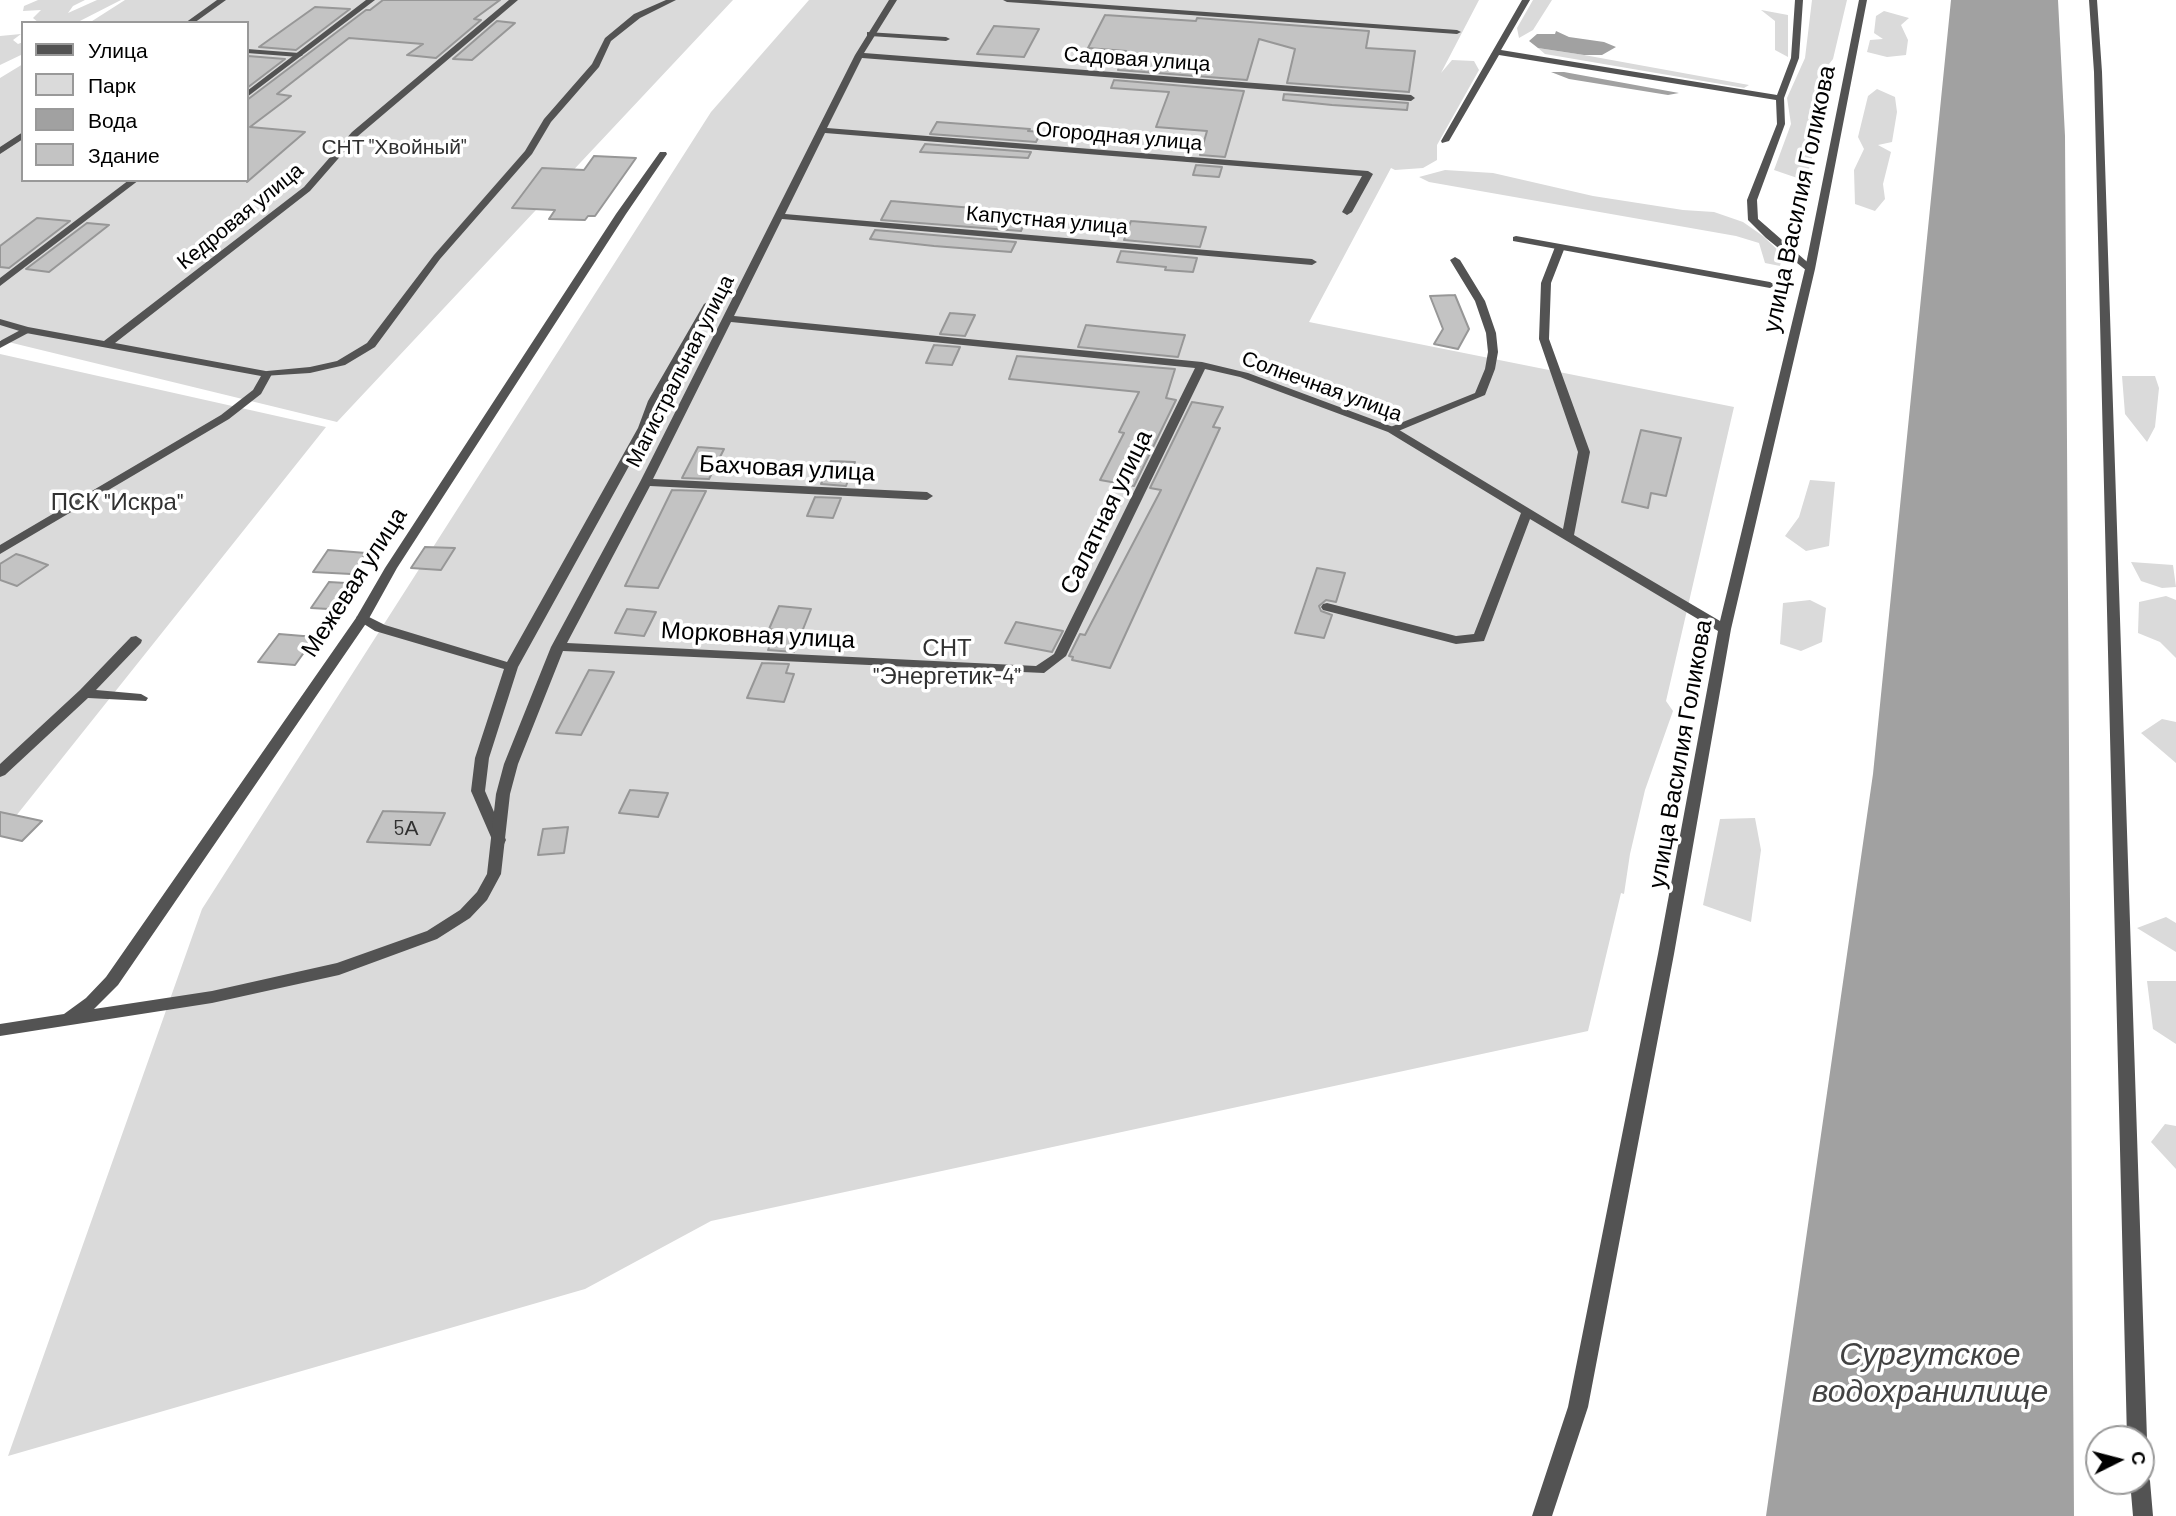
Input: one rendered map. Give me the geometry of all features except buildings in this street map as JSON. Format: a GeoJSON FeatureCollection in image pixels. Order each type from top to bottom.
{"type":"FeatureCollection","features":[{"type":"Feature","properties":{"kind":"street"},"geometry":{"type":"LineString","coordinates":[[192,21],[222,0]]}},
{"type":"Feature","properties":{"kind":"street"},"geometry":{"type":"LineString","coordinates":[[248,94],[371,0]]}},
{"type":"Feature","properties":{"kind":"street","name":"Кедровая улица"},"geometry":{"type":"LineString","coordinates":[[108,343],[307,189],[355,134],[514,0]]}},
{"type":"Feature","properties":{"kind":"street"},"geometry":{"type":"LineString","coordinates":[[0,322],[26,330],[267,374],[310,370],[341,363],[371,345],[437,257],[529,152],[547,121],[596,65],[608,40],[637,16],[673,0]]}},
{"type":"Feature","properties":{"kind":"street","name":"Магистральная улица"},"geometry":{"type":"LineString","coordinates":[[0,1030],[212,997],[339,969],[432,935],[474,905],[494,874],[503,794],[558,647],[729,319],[859,55],[893,0]]}},
{"type":"Feature","properties":{"kind":"street"},"geometry":{"type":"LineString","coordinates":[[1007,0],[1457,32]]}},
{"type":"Feature","properties":{"kind":"street"},"geometry":{"type":"LineString","coordinates":[[1445,141],[1526,0]]}},
{"type":"Feature","properties":{"kind":"street","name":"улица Василия Голикова"},"geometry":{"type":"LineString","coordinates":[[1542,1516],[1578,1407],[1666,954],[1725,629],[1810,269],[1863,0]]}},
{"type":"Feature","properties":{"kind":"street"},"geometry":{"type":"LineString","coordinates":[[2093,0],[2099,100],[2137,1425]]}},
{"type":"Feature","properties":{"kind":"street"},"geometry":{"type":"LineString","coordinates":[[1796,1],[1795,58],[1780,98],[1781,124],[1752,200],[1753,220],[1810,269]]}},
{"type":"Feature","properties":{"kind":"street"},"geometry":{"type":"LineString","coordinates":[[870,34],[946,39]]}},
{"type":"Feature","properties":{"kind":"street"},"geometry":{"type":"LineString","coordinates":[[248,51],[299,55]]}},
{"type":"Feature","properties":{"kind":"street"},"geometry":{"type":"LineString","coordinates":[[1497,52],[1780,98]]}},
{"type":"Feature","properties":{"kind":"street","name":"Садовая улица"},"geometry":{"type":"LineString","coordinates":[[859,55],[1411,98]]}},
{"type":"Feature","properties":{"kind":"street","name":"Огородная улица"},"geometry":{"type":"LineString","coordinates":[[823,130],[1368,174],[1347,212]]}},
{"type":"Feature","properties":{"kind":"street"},"geometry":{"type":"LineString","coordinates":[[0,151],[21,136]]}},
{"type":"Feature","properties":{"kind":"street","name":"Межевая улица"},"geometry":{"type":"LineString","coordinates":[[66,1021],[92,1002],[112,981],[362,619],[391,568],[621,214],[663,154]]}},
{"type":"Feature","properties":{"kind":"street"},"geometry":{"type":"LineString","coordinates":[[0,283],[132,182]]}},
{"type":"Feature","properties":{"kind":"street","name":"Капустная улица"},"geometry":{"type":"LineString","coordinates":[[779,216],[1312,262]]}},
{"type":"Feature","properties":{"kind":"street"},"geometry":{"type":"LineString","coordinates":[[1516,239],[1770,285]]}},
{"type":"Feature","properties":{"kind":"street"},"geometry":{"type":"LineString","coordinates":[[1560,247],[1546,283],[1544,339],[1584,453],[1568,536]]}},
{"type":"Feature","properties":{"kind":"street"},"geometry":{"type":"LineString","coordinates":[[1392,430],[1480,395],[1490,369],[1493,352],[1491,333],[1480,301],[1455,260]]}},
{"type":"Feature","properties":{"kind":"street"},"geometry":{"type":"LineString","coordinates":[[499,840],[478,791],[482,758],[511,667],[644,428],[653,401],[709,304]]}},
{"type":"Feature","properties":{"kind":"street","name":"Солнечная улица"},"geometry":{"type":"LineString","coordinates":[[729,319],[1202,365],[1282,387],[1392,430],[1725,629]]}},
{"type":"Feature","properties":{"kind":"street"},"geometry":{"type":"LineString","coordinates":[[0,345],[26,330]]}},
{"type":"Feature","properties":{"kind":"street","name":"Салатная улица"},"geometry":{"type":"LineString","coordinates":[[1039,670],[1059,656],[1202,365]]}},
{"type":"Feature","properties":{"kind":"street"},"geometry":{"type":"LineString","coordinates":[[0,550],[225,417],[257,392],[267,374]]}},
{"type":"Feature","properties":{"kind":"street","name":"Бахчовая улица"},"geometry":{"type":"LineString","coordinates":[[646,482],[927,496]]}},
{"type":"Feature","properties":{"kind":"street"},"geometry":{"type":"LineString","coordinates":[[1328,607],[1455,640],[1479,638],[1527,512]]}},
{"type":"Feature","properties":{"kind":"street"},"geometry":{"type":"LineString","coordinates":[[362,619],[380,628],[511,667]]}},
{"type":"Feature","properties":{"kind":"street"},"geometry":{"type":"LineString","coordinates":[[0,772],[85,693],[136,640]]}},
{"type":"Feature","properties":{"kind":"street","name":"Морковная улица"},"geometry":{"type":"LineString","coordinates":[[558,647],[1039,670]]}},
{"type":"Feature","properties":{"kind":"street"},"geometry":{"type":"LineString","coordinates":[[85,693],[141,698]]}},
{"type":"Feature","properties":{"kind":"street"},"geometry":{"type":"LineString","coordinates":[[2141,1495],[2143,1516]]}},
{"type":"Feature","properties":{"kind":"green space"},"geometry":{"type":"Polygon","coordinates":[[[38,0],[85,0],[73,6],[68,13],[97,0],[121,0],[80,21],[37,21],[33,18],[41,10],[23,11],[24,6],[38,0]]]}},
{"type":"Feature","properties":{"kind":"green space","name":"СНТ \"Хвойный\""},"geometry":{"type":"Polygon","coordinates":[[[125,0],[733,0],[337,422],[0,340],[0,78],[21,65],[21,182],[248,182],[248,21],[92,21],[125,0]]]}},
{"type":"Feature","properties":{"kind":"green space","name":"СНТ \"Энергетик-4\""},"geometry":{"type":"Polygon","coordinates":[[[809,0],[1479,0],[1441,73],[1452,60],[1474,61],[1479,70],[1437,145],[1437,160],[1423,168],[1391,168],[1309,322],[1734,407],[1666,701],[1673,711],[1645,790],[1624,894],[1621,893],[1588,1031],[711,1221],[585,1289],[8,1456],[202,909],[711,112],[809,0]]]}},
{"type":"Feature","properties":{"kind":"green space"},"geometry":{"type":"Polygon","coordinates":[[[1533,0],[1552,0],[1533,30],[1519,38],[1517,28],[1533,0]]]}},
{"type":"Feature","properties":{"kind":"green space"},"geometry":{"type":"Polygon","coordinates":[[[1812,0],[1847,0],[1833,59],[1829,64],[1833,75],[1806,181],[1774,170],[1791,124],[1787,98],[1805,58],[1812,0]]]}},
{"type":"Feature","properties":{"kind":"green space"},"geometry":{"type":"Polygon","coordinates":[[[1761,10],[1788,15],[1788,57],[1775,50],[1775,21],[1761,10]]]}},
{"type":"Feature","properties":{"kind":"green space"},"geometry":{"type":"Polygon","coordinates":[[[1884,11],[1909,18],[1901,25],[1908,40],[1906,55],[1887,57],[1867,52],[1870,40],[1883,39],[1874,33],[1876,16],[1884,11]]]}},
{"type":"Feature","properties":{"kind":"green space"},"geometry":{"type":"Polygon","coordinates":[[[21,34],[13,40],[18,44],[21,43],[21,55],[0,65],[0,36],[21,34]]]}},
{"type":"Feature","properties":{"kind":"green space"},"geometry":{"type":"Polygon","coordinates":[[[1538,48],[1749,85],[1744,88],[1545,54],[1538,48]]]}},
{"type":"Feature","properties":{"kind":"green space"},"geometry":{"type":"Polygon","coordinates":[[[1877,89],[1895,97],[1897,112],[1892,142],[1878,145],[1891,152],[1883,184],[1885,199],[1875,211],[1855,204],[1854,170],[1864,149],[1858,137],[1868,96],[1877,89]]]}},
{"type":"Feature","properties":{"kind":"green space"},"geometry":{"type":"Polygon","coordinates":[[[1445,170],[1493,173],[1593,196],[1714,212],[1743,222],[1783,255],[1780,266],[1765,263],[1759,243],[1736,236],[1429,182],[1419,177],[1445,170]]]}},
{"type":"Feature","properties":{"kind":"green space","name":"ПСК \"Искра\""},"geometry":{"type":"Polygon","coordinates":[[[0,354],[326,427],[0,836],[0,354]]]}},
{"type":"Feature","properties":{"kind":"green space"},"geometry":{"type":"Polygon","coordinates":[[[2122,376],[2155,376],[2159,388],[2155,427],[2147,442],[2125,414],[2122,376]]]}},
{"type":"Feature","properties":{"kind":"green space"},"geometry":{"type":"Polygon","coordinates":[[[1810,480],[1835,482],[1829,546],[1806,551],[1785,536],[1799,517],[1810,480]]]}},
{"type":"Feature","properties":{"kind":"green space"},"geometry":{"type":"Polygon","coordinates":[[[2131,562],[2173,565],[2176,587],[2162,588],[2141,581],[2131,562]]]}},
{"type":"Feature","properties":{"kind":"green space"},"geometry":{"type":"Polygon","coordinates":[[[2166,596],[2176,600],[2176,658],[2160,642],[2138,633],[2139,602],[2166,596]]]}},
{"type":"Feature","properties":{"kind":"green space"},"geometry":{"type":"Polygon","coordinates":[[[1810,600],[1826,608],[1822,642],[1801,651],[1780,644],[1783,603],[1810,600]]]}},
{"type":"Feature","properties":{"kind":"green space"},"geometry":{"type":"Polygon","coordinates":[[[2162,719],[2176,722],[2176,763],[2141,733],[2162,719]]]}},
{"type":"Feature","properties":{"kind":"green space"},"geometry":{"type":"Polygon","coordinates":[[[1755,818],[1761,850],[1751,922],[1703,905],[1720,819],[1755,818]]]}},
{"type":"Feature","properties":{"kind":"green space"},"geometry":{"type":"Polygon","coordinates":[[[2166,917],[2176,923],[2176,952],[2137,928],[2166,917]]]}},
{"type":"Feature","properties":{"kind":"green space"},"geometry":{"type":"Polygon","coordinates":[[[2147,981],[2176,981],[2176,1044],[2153,1029],[2147,981]]]}},
{"type":"Feature","properties":{"kind":"green space"},"geometry":{"type":"Polygon","coordinates":[[[2165,1124],[2176,1126],[2176,1169],[2151,1142],[2165,1124]]]}},
{"type":"Feature","properties":{"kind":"water","name":"Сургутское водохранилище"},"geometry":{"type":"Polygon","coordinates":[[[1951,0],[2058,0],[2065,136],[2074,1516],[1766,1516],[1873,774],[1951,0]]]}},
{"type":"Feature","properties":{"kind":"water"},"geometry":{"type":"Polygon","coordinates":[[[1556,31],[1569,37],[1604,42],[1616,47],[1602,55],[1584,55],[1538,48],[1529,41],[1537,34],[1555,34],[1556,31]]]}},
{"type":"Feature","properties":{"kind":"water"},"geometry":{"type":"Polygon","coordinates":[[[1551,72],[1564,72],[1679,93],[1668,95],[1569,79],[1551,72]]]}}]}
